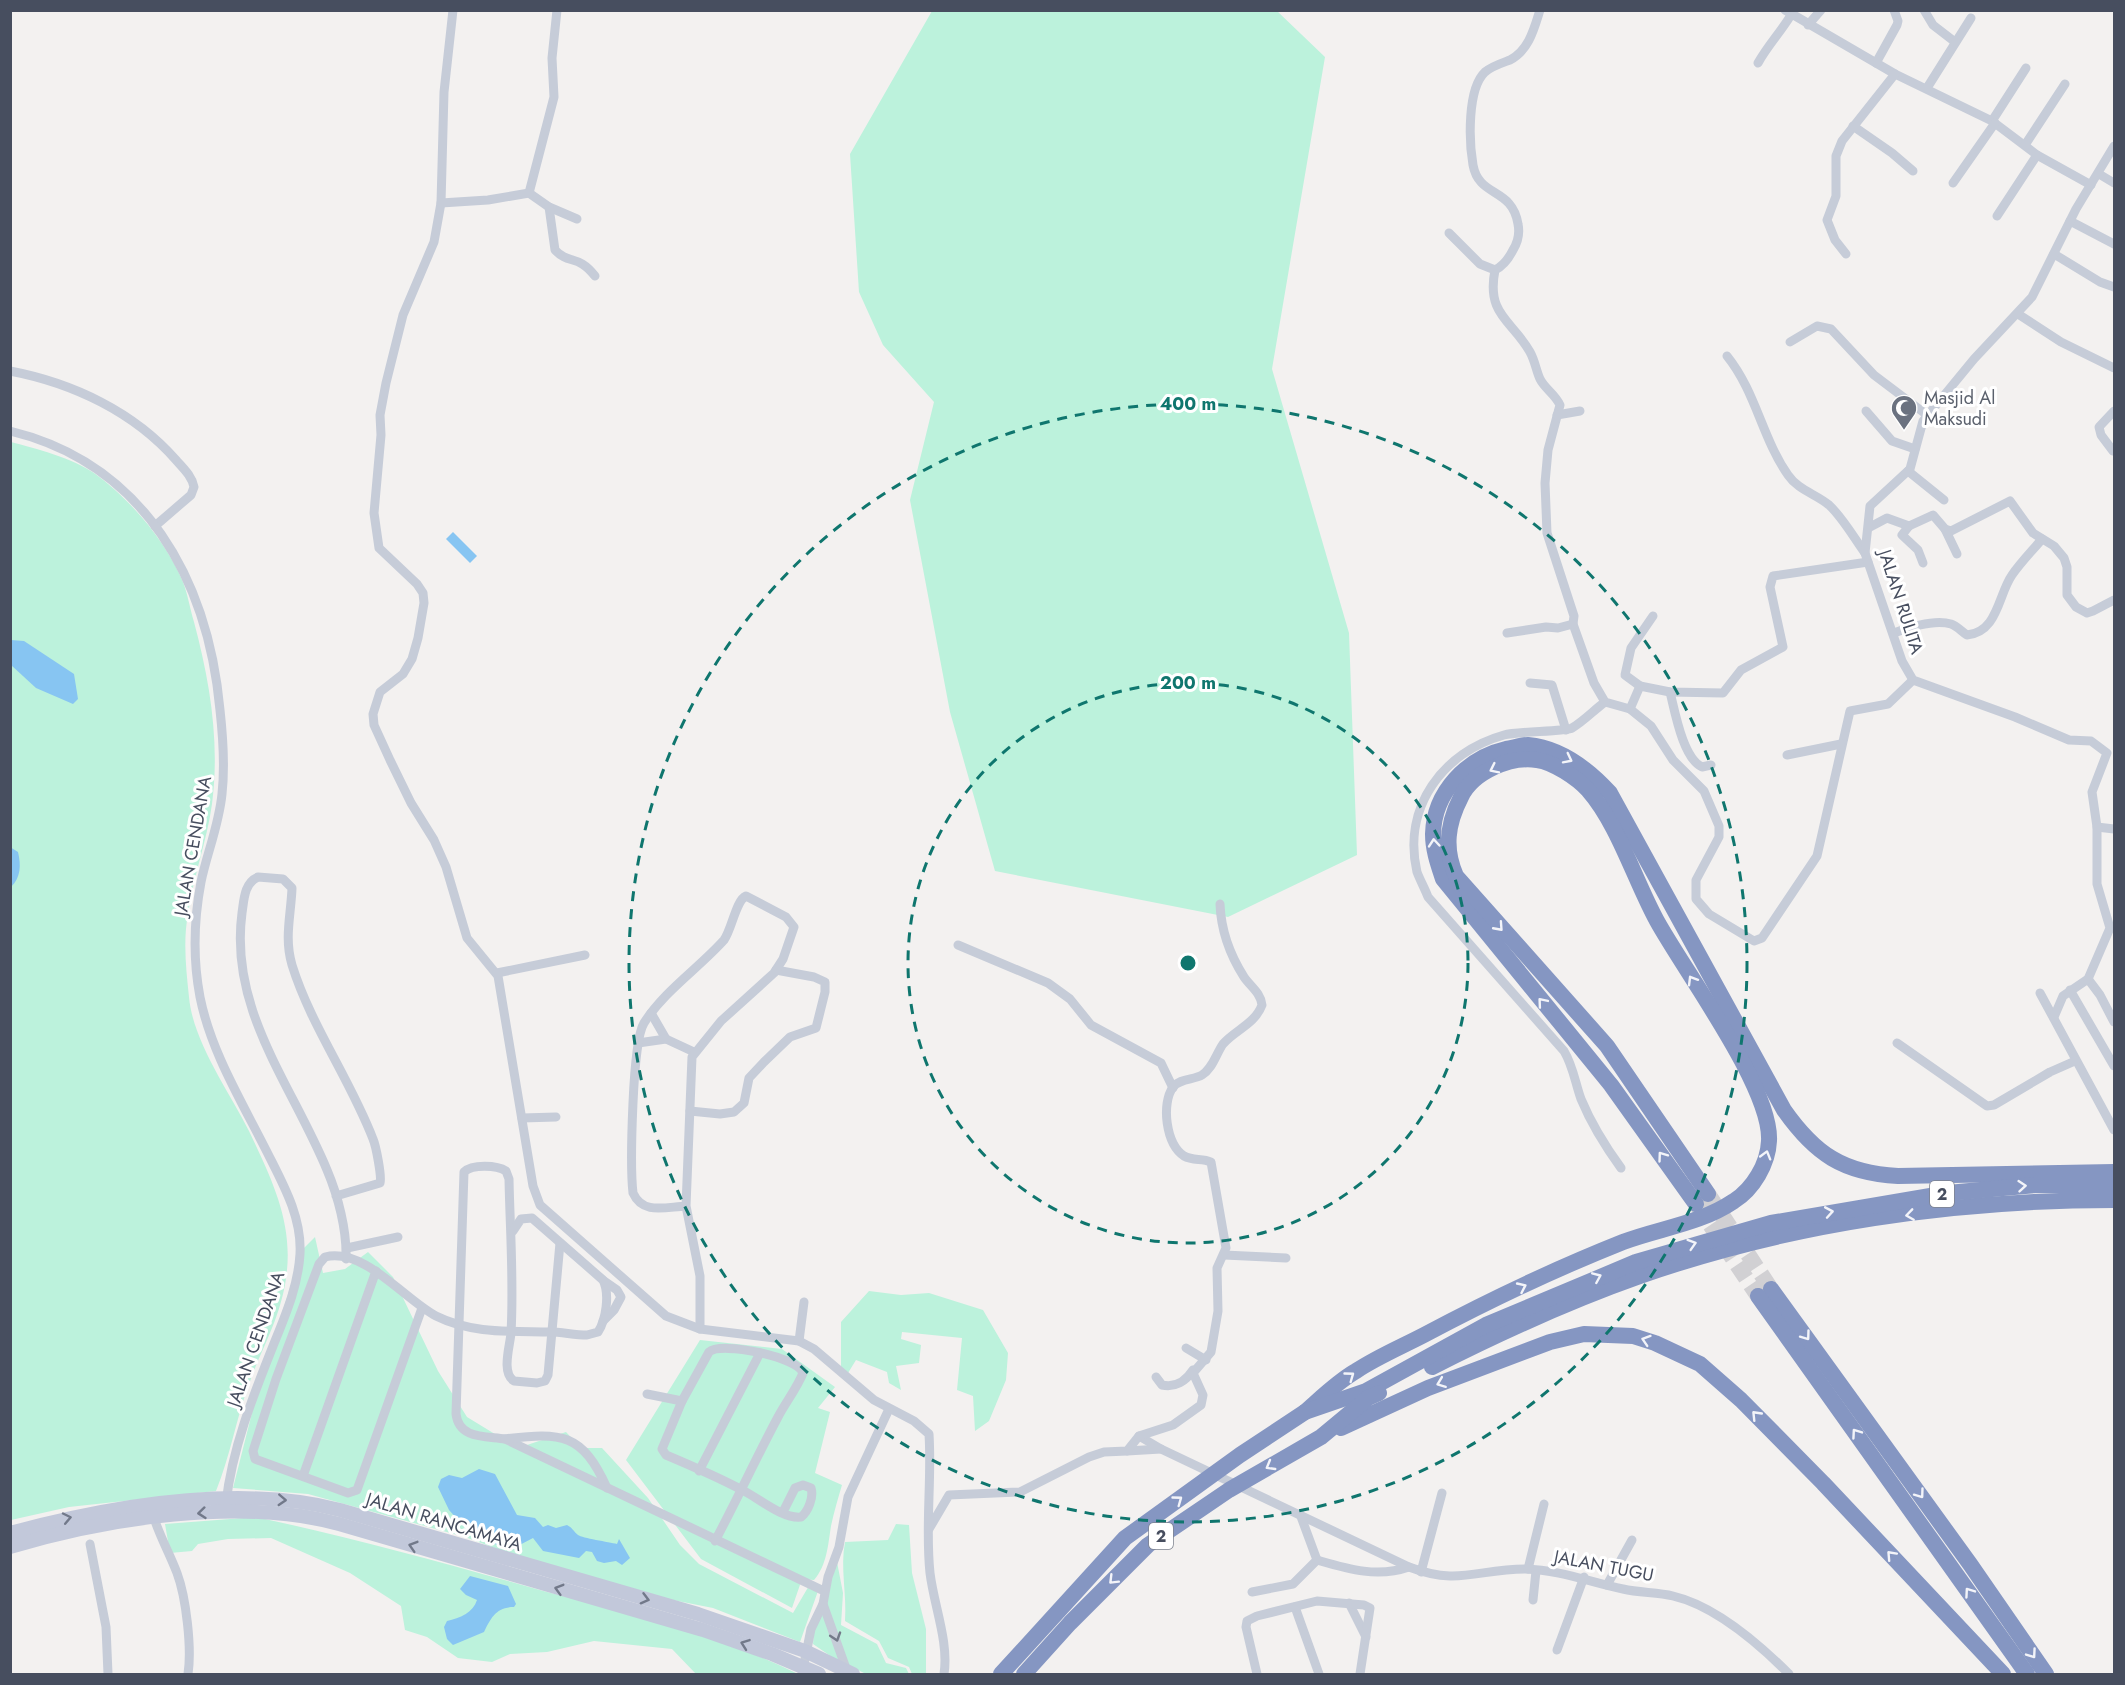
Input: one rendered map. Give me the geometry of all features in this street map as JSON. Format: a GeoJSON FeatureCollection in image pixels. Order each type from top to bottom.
{"type":"FeatureCollection","features":[{"type":"Feature","properties":{"kind":"highway"},"geometry":{"type":"LineString","coordinates":[[1305,1412],[1354,1372],[1469,1311],[1625,1241],[1695,1221],[1741,1196],[1757,1177],[1766,1157],[1769,1141],[1767,1117],[1746,1069],[1657,921],[1609,823],[1588,790],[1567,774],[1538,760],[1495,766],[1463,792],[1453,814],[1448,834],[1449,860],[1456,876],[1606,1046],[1702,1199],[1443,879],[1434,851],[1433,832],[1437,813],[1445,793],[1456,779],[1471,764],[1490,753],[1526,745],[1548,749],[1592,772],[1610,793],[1784,1110],[1800,1133],[1826,1156],[1853,1169],[1898,1176],[2115,1172]]}},
{"type":"Feature","properties":{"kind":"highway","name":"2"},"geometry":{"type":"LineString","coordinates":[[1001,1674],[1125,1538],[1240,1455],[1305,1412],[1365,1390],[1487,1332],[1640,1268],[1771,1223],[1868,1205],[2035,1185],[2115,1185]]}},
{"type":"Feature","properties":{"kind":"highway","name":"2"},"geometry":{"type":"LineString","coordinates":[[1640,1268],[1868,1221],[2039,1200],[2115,1200]]}},
{"type":"Feature","properties":{"kind":"highway"},"geometry":{"type":"LineString","coordinates":[[2027,1674],[1764,1293],[1970,1564],[2046,1674]]}},
{"type":"Feature","properties":{"kind":"highway","name":"2"},"geometry":{"type":"LineString","coordinates":[[1027,1672],[1070,1623],[1148,1545],[1229,1490],[1321,1437],[1368,1398],[1487,1332]]}},
{"type":"Feature","properties":{"kind":"highway"},"geometry":{"type":"LineString","coordinates":[[1321,1437],[1428,1388],[1550,1342],[1584,1334],[1634,1336],[1672,1349],[1700,1364],[1741,1400],[1823,1483],[2003,1674]]}},
{"type":"Feature","properties":{"kind":"street"},"geometry":{"type":"LineString","coordinates":[[453,10],[444,92],[441,203],[434,242],[403,315],[386,383],[380,415],[381,435],[374,513],[379,548],[417,584],[423,593],[424,603],[412,659],[403,674],[380,692],[373,714],[374,725],[399,780],[434,840],[446,867],[467,938],[497,973],[537,1200],[660,1312],[678,1323],[700,1329],[799,1341],[889,1408],[914,1421],[929,1434],[931,1470],[927,1531],[930,1573],[943,1648],[944,1674]]}},
{"type":"Feature","properties":{"kind":"street"},"geometry":{"type":"LineString","coordinates":[[529,193],[554,97],[552,58],[557,10]]}},
{"type":"Feature","properties":{"kind":"street"},"geometry":{"type":"LineString","coordinates":[[1449,233],[1480,264],[1494,270],[1499,268],[1513,252],[1519,228],[1512,205],[1486,187],[1476,175],[1471,131],[1473,99],[1476,85],[1486,72],[1515,57],[1526,47],[1540,10]]}},
{"type":"Feature","properties":{"kind":"street"},"geometry":{"type":"LineString","coordinates":[[1808,25],[1821,10]]}},
{"type":"Feature","properties":{"kind":"street"},"geometry":{"type":"LineString","coordinates":[[1876,63],[1898,21],[1894,10]]}},
{"type":"Feature","properties":{"kind":"street"},"geometry":{"type":"LineString","coordinates":[[1924,10],[1933,25],[1955,42]]}},
{"type":"Feature","properties":{"kind":"street"},"geometry":{"type":"LineString","coordinates":[[1758,63],[1769,42],[1776,38],[1788,13],[1895,74],[1993,122],[2037,155],[2091,185]]}},
{"type":"Feature","properties":{"kind":"street"},"geometry":{"type":"LineString","coordinates":[[1927,88],[1971,18]]}},
{"type":"Feature","properties":{"kind":"street"},"geometry":{"type":"LineString","coordinates":[[1953,183],[2026,68]]}},
{"type":"Feature","properties":{"kind":"street"},"geometry":{"type":"LineString","coordinates":[[1846,254],[1835,240],[1827,220],[1836,196],[1837,152],[1852,126],[1895,74]]}},
{"type":"Feature","properties":{"kind":"street"},"geometry":{"type":"LineString","coordinates":[[2025,145],[2065,84]]}},
{"type":"Feature","properties":{"kind":"street"},"geometry":{"type":"LineString","coordinates":[[1852,126],[1892,153],[1913,171]]}},
{"type":"Feature","properties":{"kind":"street"},"geometry":{"type":"LineString","coordinates":[[1944,500],[1908,471],[1918,431],[1927,416],[1974,359],[2018,314],[2039,284],[2070,221],[2115,146]]}},
{"type":"Feature","properties":{"kind":"street"},"geometry":{"type":"LineString","coordinates":[[1997,216],[2037,155]]}},
{"type":"Feature","properties":{"kind":"street"},"geometry":{"type":"LineString","coordinates":[[2098,174],[2115,183]]}},
{"type":"Feature","properties":{"kind":"street"},"geometry":{"type":"LineString","coordinates":[[441,203],[488,200],[529,193],[549,207],[577,219]]}},
{"type":"Feature","properties":{"kind":"street"},"geometry":{"type":"LineString","coordinates":[[549,207],[555,250],[566,258],[584,262],[595,276]]}},
{"type":"Feature","properties":{"kind":"street"},"geometry":{"type":"LineString","coordinates":[[2070,221],[2115,244]]}},
{"type":"Feature","properties":{"kind":"street"},"geometry":{"type":"LineString","coordinates":[[2054,254],[2100,282],[2115,287]]}},
{"type":"Feature","properties":{"kind":"street"},"geometry":{"type":"LineString","coordinates":[[1494,270],[1493,291],[1499,313],[1526,345],[1534,360],[1539,378],[1557,398],[1560,405],[1548,450],[1545,483],[1547,533],[1574,616],[1573,624],[1594,683],[1605,702],[1630,709],[1651,726],[1673,760],[1704,791],[1719,826],[1719,837],[1696,880],[1694,891],[1696,899],[1708,914],[1754,940],[1762,938],[1817,856],[1824,836],[1841,744],[1850,711],[1888,704],[1912,680]]}},
{"type":"Feature","properties":{"kind":"street"},"geometry":{"type":"LineString","coordinates":[[2018,314],[2061,342],[2115,368]]}},
{"type":"Feature","properties":{"kind":"street"},"geometry":{"type":"LineString","coordinates":[[1790,342],[1812,328],[1826,326],[1885,384],[1927,416]]}},
{"type":"Feature","properties":{"kind":"street"},"geometry":{"type":"LineString","coordinates":[[1653,615],[1627,657],[1625,675],[1640,686],[1670,692],[1723,693],[1741,670],[1783,647],[1770,587],[1773,576],[1867,558],[1833,509],[1797,485],[1788,475],[1762,428],[1752,394],[1727,357]]}},
{"type":"Feature","properties":{"kind":"street"},"geometry":{"type":"LineString","coordinates":[[10,371],[67,386],[94,398],[147,432],[168,451],[191,477],[194,486],[191,495],[155,526]]}},
{"type":"Feature","properties":{"kind":"street"},"geometry":{"type":"LineString","coordinates":[[1557,415],[1580,411]]}},
{"type":"Feature","properties":{"kind":"street"},"geometry":{"type":"LineString","coordinates":[[1866,411],[1892,441],[1915,449]]}},
{"type":"Feature","properties":{"kind":"street"},"geometry":{"type":"LineString","coordinates":[[2113,451],[2099,432],[2098,427],[2115,411]]}},
{"type":"Feature","properties":{"kind":"street","name":"JALAN CENDANA"},"geometry":{"type":"LineString","coordinates":[[10,431],[57,447],[100,469],[125,491],[155,526],[187,575],[208,632],[219,693],[222,792],[199,900],[195,951],[200,996],[217,1052],[289,1196],[300,1247],[292,1297],[246,1418],[226,1505]]}},
{"type":"Feature","properties":{"kind":"street","name":"JALAN RULITA"},"geometry":{"type":"LineString","coordinates":[[1908,471],[1872,503],[1868,511],[1867,558],[1900,655],[1912,680],[2007,714],[2068,740],[2091,741],[2105,750],[2106,759],[2092,789],[2097,827],[2097,884],[2110,928],[2088,979]]}},
{"type":"Feature","properties":{"kind":"street"},"geometry":{"type":"LineString","coordinates":[[1945,529],[1954,530],[2008,500],[2014,504],[2032,533],[2054,546],[2066,562],[2067,595],[2076,607],[2087,612],[2093,611],[2115,600]]}},
{"type":"Feature","properties":{"kind":"street"},"geometry":{"type":"LineString","coordinates":[[1923,563],[1918,550],[1902,534],[1909,526],[1933,515],[1945,529],[1957,554]]}},
{"type":"Feature","properties":{"kind":"street"},"geometry":{"type":"LineString","coordinates":[[1869,527],[1887,518],[1909,526]]}},
{"type":"Feature","properties":{"kind":"street"},"geometry":{"type":"LineString","coordinates":[[1894,633],[1911,627],[1946,624],[1956,626],[1967,635],[1975,634],[1992,620],[2012,575],[2042,539]]}},
{"type":"Feature","properties":{"kind":"street"},"geometry":{"type":"LineString","coordinates":[[1507,633],[1546,627],[1562,628],[1573,624]]}},
{"type":"Feature","properties":{"kind":"street"},"geometry":{"type":"LineString","coordinates":[[1530,683],[1552,685],[1566,730]]}},
{"type":"Feature","properties":{"kind":"street"},"geometry":{"type":"LineString","coordinates":[[1630,709],[1640,686]]}},
{"type":"Feature","properties":{"kind":"street"},"geometry":{"type":"LineString","coordinates":[[1670,692],[1684,742],[1694,762],[1702,767],[1711,765]]}},
{"type":"Feature","properties":{"kind":"street"},"geometry":{"type":"LineString","coordinates":[[1605,702],[1572,728],[1506,735],[1479,744],[1445,768],[1424,797],[1418,814],[1417,872],[1428,897],[1445,919],[1564,1050],[1573,1066],[1582,1099],[1603,1144],[1621,1168]]}},
{"type":"Feature","properties":{"kind":"street"},"geometry":{"type":"LineString","coordinates":[[1787,755],[1841,744]]}},
{"type":"Feature","properties":{"kind":"street"},"geometry":{"type":"LineString","coordinates":[[2097,827],[2115,829]]}},
{"type":"Feature","properties":{"kind":"street"},"geometry":{"type":"LineString","coordinates":[[336,1196],[380,1183],[382,1178],[374,1139],[314,1019],[292,964],[287,933],[292,888],[283,879],[258,877],[248,885],[242,919],[241,957],[246,995],[258,1028],[320,1154],[336,1196],[347,1248],[346,1259]]}},
{"type":"Feature","properties":{"kind":"street"},"geometry":{"type":"LineString","coordinates":[[686,1206],[646,1207],[638,1203],[633,1192],[633,1109],[638,1043],[642,1027],[651,1013],[724,940],[743,896],[755,899],[793,922],[783,959],[776,970],[721,1021],[692,1057],[686,1206],[700,1276],[700,1329]]}},
{"type":"Feature","properties":{"kind":"street"},"geometry":{"type":"LineString","coordinates":[[1156,1377],[1162,1385],[1174,1386],[1188,1378],[1211,1352],[1218,1311],[1216,1268],[1224,1255],[1224,1235],[1211,1162],[1195,1161],[1184,1155],[1176,1147],[1170,1133],[1166,1117],[1173,1088],[1182,1080],[1201,1076],[1208,1070],[1224,1043],[1251,1021],[1262,1005],[1259,995],[1236,964],[1224,933],[1220,904]]}},
{"type":"Feature","properties":{"kind":"street"},"geometry":{"type":"LineString","coordinates":[[2104,908],[2115,913]]}},
{"type":"Feature","properties":{"kind":"street"},"geometry":{"type":"LineString","coordinates":[[958,945],[1048,983],[1070,999],[1091,1024],[1161,1064],[1173,1088]]}},
{"type":"Feature","properties":{"kind":"street"},"geometry":{"type":"LineString","coordinates":[[497,973],[585,955]]}},
{"type":"Feature","properties":{"kind":"street"},"geometry":{"type":"LineString","coordinates":[[690,1111],[720,1114],[734,1112],[743,1105],[747,1081],[756,1070],[790,1037],[816,1029],[825,992],[825,982],[814,977],[776,970]]}},
{"type":"Feature","properties":{"kind":"street"},"geometry":{"type":"LineString","coordinates":[[2054,1017],[2063,996],[2088,979],[2115,1022]]}},
{"type":"Feature","properties":{"kind":"street"},"geometry":{"type":"LineString","coordinates":[[2070,990],[2115,1066]]}},
{"type":"Feature","properties":{"kind":"street"},"geometry":{"type":"LineString","coordinates":[[2040,993],[2075,1061],[2115,1130]]}},
{"type":"Feature","properties":{"kind":"street"},"geometry":{"type":"LineString","coordinates":[[651,1013],[666,1039]]}},
{"type":"Feature","properties":{"kind":"street"},"geometry":{"type":"LineString","coordinates":[[638,1043],[666,1039],[694,1052]]}},
{"type":"Feature","properties":{"kind":"street"},"geometry":{"type":"LineString","coordinates":[[1897,1043],[1987,1106],[1994,1105],[2050,1072],[2075,1061]]}},
{"type":"Feature","properties":{"kind":"street"},"geometry":{"type":"LineString","coordinates":[[522,1118],[556,1116]]}},
{"type":"Feature","properties":{"kind":"street"},"geometry":{"type":"LineString","coordinates":[[560,1243],[548,1375],[545,1381],[537,1383],[514,1381],[508,1375],[512,1234],[506,1171],[500,1168],[467,1169],[462,1182],[462,1249],[457,1325],[457,1422],[468,1434],[505,1439],[554,1436],[572,1440],[591,1457],[607,1488]]}},
{"type":"Feature","properties":{"kind":"street"},"geometry":{"type":"LineString","coordinates":[[512,1234],[521,1219],[529,1217],[617,1290],[621,1297],[614,1311],[603,1321]]}},
{"type":"Feature","properties":{"kind":"street"},"geometry":{"type":"LineString","coordinates":[[347,1248],[398,1237]]}},
{"type":"Feature","properties":{"kind":"street"},"geometry":{"type":"LineString","coordinates":[[1224,1255],[1286,1258]]}},
{"type":"Feature","properties":{"kind":"street"},"geometry":{"type":"LineString","coordinates":[[422,1308],[357,1490],[348,1493],[258,1461],[254,1457],[253,1451],[276,1379],[320,1262],[330,1256],[346,1259],[376,1271],[422,1308],[457,1325],[511,1332],[591,1335],[598,1332],[603,1321],[606,1288],[603,1280]]}},
{"type":"Feature","properties":{"kind":"street"},"geometry":{"type":"LineString","coordinates":[[303,1476],[376,1271]]}},
{"type":"Feature","properties":{"kind":"street"},"geometry":{"type":"LineString","coordinates":[[799,1341],[804,1302]]}},
{"type":"Feature","properties":{"kind":"street"},"geometry":{"type":"LineString","coordinates":[[716,1541],[742,1490],[803,1373],[802,1368],[794,1363],[760,1353],[731,1348],[714,1348],[709,1352],[682,1401],[662,1449],[666,1455],[742,1490],[783,1512]]}},
{"type":"Feature","properties":{"kind":"street"},"geometry":{"type":"LineString","coordinates":[[1186,1348],[1206,1360]]}},
{"type":"Feature","properties":{"kind":"street"},"geometry":{"type":"LineString","coordinates":[[699,1471],[760,1353]]}},
{"type":"Feature","properties":{"kind":"street"},"geometry":{"type":"LineString","coordinates":[[1127,1451],[1139,1436],[1173,1425],[1185,1414],[1199,1408],[1203,1395],[1193,1378],[1193,1370]]}},
{"type":"Feature","properties":{"kind":"street"},"geometry":{"type":"LineString","coordinates":[[647,1394],[682,1401]]}},
{"type":"Feature","properties":{"kind":"street"},"geometry":{"type":"LineString","coordinates":[[850,1674],[823,1604],[824,1591],[839,1548],[850,1491],[889,1408]]}},
{"type":"Feature","properties":{"kind":"street"},"geometry":{"type":"LineString","coordinates":[[1139,1436],[1161,1449]]}},
{"type":"Feature","properties":{"kind":"street"},"geometry":{"type":"LineString","coordinates":[[505,1439],[824,1591]]}},
{"type":"Feature","properties":{"kind":"street"},"geometry":{"type":"LineString","coordinates":[[927,1531],[949,1495],[1004,1493],[1032,1488],[1089,1457],[1104,1452],[1161,1449]]}},
{"type":"Feature","properties":{"kind":"street","name":"JALAN TUGU"},"geometry":{"type":"LineString","coordinates":[[1161,1449],[1421,1572],[1449,1578],[1532,1570],[1584,1577],[1607,1585],[1672,1595],[1691,1602],[1743,1635],[1789,1674]]}},
{"type":"Feature","properties":{"kind":"street"},"geometry":{"type":"LineString","coordinates":[[1421,1572],[1442,1493]]}},
{"type":"Feature","properties":{"kind":"street"},"geometry":{"type":"LineString","coordinates":[[1533,1600],[1532,1570],[1544,1504]]}},
{"type":"Feature","properties":{"kind":"street","name":"JALAN RANCAMAYA"},"geometry":{"type":"LineString","coordinates":[[10,1533],[64,1519],[226,1505],[327,1520],[527,1572],[772,1654],[802,1671],[819,1674]]}},
{"type":"Feature","properties":{"kind":"street"},"geometry":{"type":"LineString","coordinates":[[152,1512],[177,1572],[182,1592],[189,1661],[188,1674]]}},
{"type":"Feature","properties":{"kind":"street","name":"JALAN RANCAMAYA"},"geometry":{"type":"LineString","coordinates":[[10,1547],[152,1512]]}},
{"type":"Feature","properties":{"kind":"street"},"geometry":{"type":"LineString","coordinates":[[1297,1513],[1317,1560]]}},
{"type":"Feature","properties":{"kind":"street"},"geometry":{"type":"LineString","coordinates":[[1607,1585],[1632,1540]]}},
{"type":"Feature","properties":{"kind":"street"},"geometry":{"type":"LineString","coordinates":[[90,1544],[106,1627],[108,1674]]}},
{"type":"Feature","properties":{"kind":"street"},"geometry":{"type":"LineString","coordinates":[[1317,1560],[1370,1573],[1395,1572],[1409,1567]]}},
{"type":"Feature","properties":{"kind":"street"},"geometry":{"type":"LineString","coordinates":[[1252,1592],[1293,1584],[1317,1560]]}},
{"type":"Feature","properties":{"kind":"street","name":"JALAN RANCAMAYA"},"geometry":{"type":"LineString","coordinates":[[527,1572],[670,1605],[805,1651],[850,1674]]}},
{"type":"Feature","properties":{"kind":"street"},"geometry":{"type":"LineString","coordinates":[[1557,1650],[1584,1577]]}},
{"type":"Feature","properties":{"kind":"street"},"geometry":{"type":"LineString","coordinates":[[1257,1674],[1246,1627],[1247,1621],[1317,1601],[1365,1605],[1370,1608],[1360,1674]]}},
{"type":"Feature","properties":{"kind":"street"},"geometry":{"type":"LineString","coordinates":[[802,1671],[805,1651],[817,1613],[823,1604]]}},
{"type":"Feature","properties":{"kind":"street"},"geometry":{"type":"LineString","coordinates":[[1348,1604],[1366,1637]]}},
{"type":"Feature","properties":{"kind":"street"},"geometry":{"type":"LineString","coordinates":[[1295,1607],[1319,1674]]}},
{"type":"Feature","properties":{"kind":"street"},"geometry":{"type":"LineString","coordinates":[[772,1654],[776,1640]]}},
{"type":"Feature","properties":{"kind":"green space"},"geometry":{"type":"Polygon","coordinates":[[[932,11],[1277,11],[1325,57],[1272,369],[1349,633],[1357,855],[1228,917],[995,871],[950,712],[910,500],[934,402],[883,345],[859,292],[850,154],[932,11]]]}},
{"type":"Feature","properties":{"kind":"green space"},"geometry":{"type":"Polygon","coordinates":[[[11,442],[76,463],[107,483],[121,495],[157,536],[185,587],[209,690],[215,758],[210,818],[186,924],[189,997],[192,1014],[204,1049],[249,1131],[271,1179],[285,1224],[288,1247],[283,1296],[244,1397],[216,1491],[69,1507],[11,1520],[11,442]]]}},
{"type":"Feature","properties":{"kind":"green space"},"geometry":{"type":"Polygon","coordinates":[[[315,1237],[323,1273],[345,1269],[368,1252],[393,1277],[438,1371],[467,1417],[518,1448],[566,1432],[581,1448],[602,1448],[648,1498],[680,1545],[699,1564],[793,1613],[810,1584],[818,1591],[800,1642],[713,1608],[592,1584],[465,1537],[308,1494],[233,1488],[258,1389],[302,1250],[315,1237]]]}},
{"type":"Feature","properties":{"kind":"green space"},"geometry":{"type":"Polygon","coordinates":[[[869,1291],[901,1295],[929,1293],[983,1310],[1008,1353],[1006,1380],[989,1421],[975,1431],[973,1396],[957,1390],[962,1338],[902,1332],[901,1339],[921,1345],[919,1363],[896,1366],[901,1390],[889,1383],[887,1372],[856,1360],[848,1373],[841,1368],[841,1322],[869,1291]]]}},
{"type":"Feature","properties":{"kind":"green space"},"geometry":{"type":"Polygon","coordinates":[[[700,1340],[782,1349],[835,1387],[818,1408],[830,1412],[815,1473],[842,1485],[822,1568],[814,1580],[802,1579],[792,1608],[701,1559],[626,1460],[700,1340]]]}},
{"type":"Feature","properties":{"kind":"green space"},"geometry":{"type":"Polygon","coordinates":[[[256,1517],[402,1552],[643,1617],[737,1648],[798,1674],[696,1674],[672,1649],[594,1641],[547,1652],[510,1654],[492,1662],[458,1658],[427,1637],[405,1630],[401,1606],[350,1573],[271,1538],[228,1539],[198,1544],[192,1551],[170,1553],[165,1524],[256,1517]]]}},
{"type":"Feature","properties":{"kind":"green space"},"geometry":{"type":"Polygon","coordinates":[[[896,1524],[909,1525],[912,1573],[926,1629],[926,1674],[912,1674],[909,1667],[888,1658],[879,1641],[845,1621],[843,1562],[845,1542],[888,1540],[896,1524]]]}},
{"type":"Feature","properties":{"kind":"green space"},"geometry":{"type":"Polygon","coordinates":[[[837,1562],[843,1593],[841,1625],[877,1644],[886,1663],[906,1668],[909,1674],[866,1674],[850,1666],[837,1664],[813,1644],[814,1631],[837,1562]]]}},
{"type":"Feature","properties":{"kind":"water"},"geometry":{"type":"Polygon","coordinates":[[[453,532],[477,556],[470,563],[446,539],[453,532]]]}},
{"type":"Feature","properties":{"kind":"water"},"geometry":{"type":"Polygon","coordinates":[[[11,640],[24,641],[74,674],[78,699],[73,704],[36,688],[11,665],[11,640]]]}},
{"type":"Feature","properties":{"kind":"water"},"geometry":{"type":"Polygon","coordinates":[[[10,847],[18,852],[20,866],[17,879],[11,887],[10,847]]]}},
{"type":"Feature","properties":{"kind":"water"},"geometry":{"type":"Polygon","coordinates":[[[479,1469],[495,1474],[517,1515],[535,1518],[543,1527],[548,1525],[556,1528],[567,1525],[578,1535],[585,1537],[617,1544],[619,1539],[630,1558],[622,1565],[616,1561],[604,1563],[597,1561],[592,1552],[586,1551],[579,1558],[543,1551],[533,1538],[512,1549],[481,1540],[469,1532],[449,1510],[438,1487],[441,1479],[449,1475],[462,1478],[479,1469]]]}},
{"type":"Feature","properties":{"kind":"water"},"geometry":{"type":"Polygon","coordinates":[[[470,1576],[508,1586],[516,1604],[514,1607],[498,1611],[484,1632],[453,1645],[447,1639],[444,1627],[447,1621],[465,1614],[475,1605],[477,1600],[460,1589],[470,1576]]]}},
{"type":"Feature","properties":{"kind":"tunnel"},"geometry":{"type":"LineString","coordinates":[[1708,1194],[1771,1289]]}},
{"type":"Feature","properties":{"kind":"tunnel"},"geometry":{"type":"LineString","coordinates":[[1697,1205],[1758,1296]]}},
{"type":"Feature","properties":{"kind":"place","name":"Masjid Al Maksudi"},"geometry":{"type":"Point","coordinates":[1904,431]}}]}
